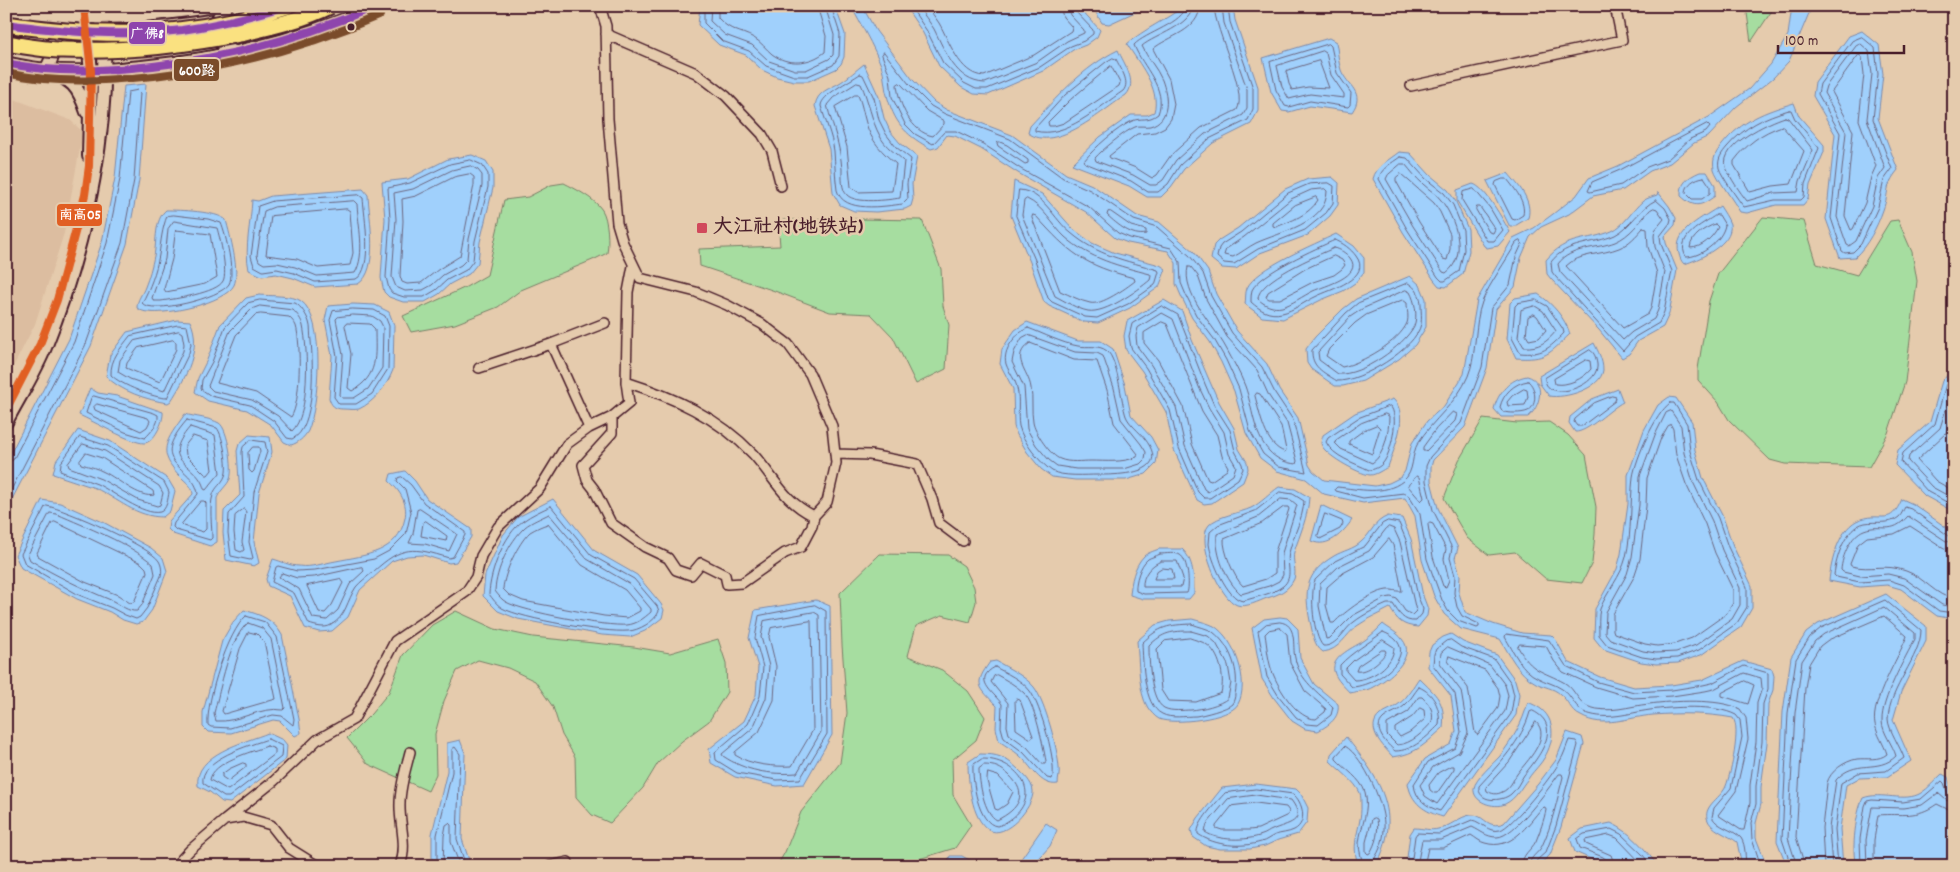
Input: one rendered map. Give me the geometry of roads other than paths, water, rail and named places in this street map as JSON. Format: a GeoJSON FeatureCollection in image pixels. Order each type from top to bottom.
{"type":"FeatureCollection","features":[{"type":"Feature","properties":{"kind":"main road"},"geometry":{"type":"LineString","coordinates":[[38,15],[60,6]]}},
{"type":"Feature","properties":{"kind":"main road"},"geometry":{"type":"LineString","coordinates":[[6,9],[38,15],[188,10],[214,6]]}},
{"type":"Feature","properties":{"kind":"main road"},"geometry":{"type":"LineString","coordinates":[[226,6],[216,22],[215,30],[218,40],[223,46],[236,53]]}},
{"type":"Feature","properties":{"kind":"main road"},"geometry":{"type":"LineString","coordinates":[[6,24],[74,32],[113,34],[158,33],[196,29],[226,23],[287,6]]}},
{"type":"Feature","properties":{"kind":"main road"},"geometry":{"type":"LineString","coordinates":[[6,43],[61,50],[147,49],[197,43],[265,29],[330,6]]}},
{"type":"Feature","properties":{"kind":"main road"},"geometry":{"type":"LineString","coordinates":[[6,63],[46,70],[104,71],[199,60],[262,47],[312,32],[351,18],[376,6]]}},
{"type":"Feature","properties":{"kind":"main road"},"geometry":{"type":"LineString","coordinates":[[6,410],[40,344],[57,300],[85,195],[89,166],[91,71],[85,12]]}},
{"type":"Feature","properties":{"kind":"main road"},"geometry":{"type":"LineString","coordinates":[[6,422],[46,347],[62,302],[91,196],[103,99],[104,71],[100,12]]}},
{"type":"Feature","properties":{"kind":"main road"},"geometry":{"type":"LineString","coordinates":[[38,15],[51,27],[54,37],[53,56],[46,70]]}},
{"type":"Feature","properties":{"kind":"main road"},"geometry":{"type":"LineString","coordinates":[[46,70],[67,78],[81,93],[90,119]]}},
{"type":"Feature","properties":{"kind":"street"},"geometry":{"type":"LineString","coordinates":[[600,6],[606,26],[608,119],[617,223],[632,266],[640,278],[696,292],[727,305],[762,324],[788,344],[810,374],[832,426],[836,463],[827,502],[814,516],[812,526],[801,547],[785,554],[742,583],[727,584],[725,575],[701,563],[691,575],[676,570],[668,558],[645,547],[611,523],[594,489],[587,480],[583,465],[612,433],[612,417]]}},
{"type":"Feature","properties":{"kind":"street"},"geometry":{"type":"LineString","coordinates":[[1411,86],[1622,40],[1615,6]]}},
{"type":"Feature","properties":{"kind":"street"},"geometry":{"type":"LineString","coordinates":[[606,34],[696,74],[726,96],[762,134],[772,151],[781,186]]}},
{"type":"Feature","properties":{"kind":"street"},"geometry":{"type":"LineString","coordinates":[[175,866],[190,850],[274,781],[317,740],[354,719],[395,641],[466,592],[476,577],[481,556],[498,527],[540,488],[567,444],[589,428],[612,417],[629,403],[626,382],[628,292],[632,266]]}},
{"type":"Feature","properties":{"kind":"street"},"geometry":{"type":"LineString","coordinates":[[479,368],[551,344],[605,323]]}},
{"type":"Feature","properties":{"kind":"street"},"geometry":{"type":"LineString","coordinates":[[551,344],[589,428]]}},
{"type":"Feature","properties":{"kind":"street"},"geometry":{"type":"LineString","coordinates":[[626,382],[660,393],[706,414],[752,453],[778,487],[800,510],[814,516]]}},
{"type":"Feature","properties":{"kind":"street"},"geometry":{"type":"LineString","coordinates":[[835,454],[870,455],[917,464],[932,499],[939,523],[963,541]]}},
{"type":"Feature","properties":{"kind":"street"},"geometry":{"type":"LineString","coordinates":[[400,866],[404,840],[400,821],[400,801],[410,752]]}},
{"type":"Feature","properties":{"kind":"street"},"geometry":{"type":"LineString","coordinates":[[225,820],[243,817],[271,825],[289,848],[321,866]]}},
{"type":"Feature","properties":{"kind":"street"},"geometry":{"type":"LineString","coordinates":[[550,866],[568,862]]}},
{"type":"Feature","properties":{"kind":"water"},"geometry":{"type":"Polygon","coordinates":[[[700,6],[835,6],[845,34],[844,57],[836,69],[809,81],[794,81],[777,77],[762,70],[746,55],[719,45],[698,25],[700,6]]]}},
{"type":"Feature","properties":{"kind":"water"},"geometry":{"type":"Polygon","coordinates":[[[851,6],[862,6],[876,31],[913,80],[934,102],[947,110],[1012,135],[1066,174],[1092,185],[1137,216],[1159,222],[1194,252],[1208,271],[1216,294],[1237,331],[1267,364],[1279,390],[1298,418],[1309,465],[1313,471],[1324,480],[1375,486],[1389,483],[1401,477],[1405,471],[1412,443],[1427,421],[1444,406],[1464,374],[1477,300],[1513,238],[1534,228],[1576,196],[1589,178],[1618,166],[1709,117],[1749,89],[1771,64],[1788,35],[1792,6],[1812,6],[1789,61],[1773,78],[1736,107],[1709,136],[1694,143],[1670,163],[1650,171],[1623,190],[1593,196],[1569,214],[1541,227],[1530,237],[1521,258],[1515,287],[1496,309],[1487,368],[1465,427],[1433,460],[1431,467],[1431,481],[1438,508],[1458,548],[1455,558],[1460,575],[1459,593],[1465,612],[1493,624],[1522,633],[1551,635],[1556,640],[1568,662],[1600,677],[1634,687],[1671,685],[1702,680],[1743,661],[1772,669],[1774,676],[1773,690],[1768,704],[1767,743],[1761,787],[1761,804],[1756,823],[1756,838],[1767,866],[1742,866],[1737,842],[1712,826],[1707,818],[1708,809],[1724,790],[1730,771],[1736,741],[1733,718],[1683,714],[1653,715],[1607,722],[1589,720],[1575,712],[1558,692],[1536,683],[1524,675],[1500,639],[1461,629],[1444,614],[1434,596],[1422,560],[1415,516],[1405,498],[1363,503],[1324,494],[1306,479],[1277,471],[1260,458],[1246,433],[1234,391],[1221,362],[1210,342],[1192,318],[1182,298],[1176,284],[1176,263],[1168,251],[1128,243],[1115,238],[1086,212],[1018,173],[981,149],[955,136],[947,135],[938,147],[931,149],[909,135],[899,123],[891,108],[881,65],[851,6]]]}},
{"type":"Feature","properties":{"kind":"water"},"geometry":{"type":"Polygon","coordinates":[[[905,6],[1078,6],[1100,30],[1097,37],[1086,45],[1073,50],[1043,71],[988,95],[974,94],[961,87],[939,66],[923,33],[905,6]]]}},
{"type":"Feature","properties":{"kind":"water"},"geometry":{"type":"Polygon","coordinates":[[[1092,6],[1148,6],[1109,24],[1102,23],[1092,6]]]}},
{"type":"Feature","properties":{"kind":"water"},"geometry":{"type":"Polygon","coordinates":[[[1184,6],[1233,6],[1235,20],[1258,87],[1258,111],[1251,124],[1213,143],[1184,169],[1161,197],[1147,197],[1129,186],[1072,164],[1100,137],[1131,115],[1147,115],[1154,112],[1154,94],[1151,85],[1127,44],[1184,6]]]}},
{"type":"Feature","properties":{"kind":"water"},"geometry":{"type":"Polygon","coordinates":[[[1862,31],[1879,45],[1883,74],[1878,118],[1898,170],[1888,189],[1881,216],[1868,241],[1855,257],[1840,258],[1826,219],[1835,134],[1813,96],[1815,82],[1849,36],[1862,31]]]}},
{"type":"Feature","properties":{"kind":"water"},"geometry":{"type":"Polygon","coordinates":[[[1329,38],[1336,42],[1341,70],[1356,94],[1356,105],[1352,112],[1310,106],[1289,112],[1282,111],[1271,92],[1263,58],[1329,38]]]}},
{"type":"Feature","properties":{"kind":"water"},"geometry":{"type":"Polygon","coordinates":[[[1118,50],[1129,73],[1131,84],[1126,95],[1092,119],[1065,134],[1052,138],[1039,138],[1028,133],[1030,126],[1071,84],[1093,65],[1118,50]]]}},
{"type":"Feature","properties":{"kind":"water"},"geometry":{"type":"Polygon","coordinates":[[[864,64],[879,97],[884,118],[890,131],[900,143],[917,156],[912,184],[913,199],[911,206],[905,209],[876,212],[854,211],[840,205],[833,193],[829,149],[815,106],[816,101],[821,94],[844,80],[864,64]]]}},
{"type":"Feature","properties":{"kind":"water"},"geometry":{"type":"Polygon","coordinates":[[[146,84],[139,180],[127,244],[91,346],[6,511],[6,462],[69,339],[102,242],[115,178],[124,86],[146,84]]]}},
{"type":"Feature","properties":{"kind":"water"},"geometry":{"type":"Polygon","coordinates":[[[1794,103],[1799,116],[1824,145],[1824,152],[1810,185],[1808,199],[1803,205],[1776,205],[1747,213],[1740,212],[1715,173],[1714,159],[1716,153],[1737,129],[1746,123],[1763,114],[1794,103]]]}},
{"type":"Feature","properties":{"kind":"water"},"geometry":{"type":"Polygon","coordinates":[[[1399,152],[1410,153],[1430,175],[1448,190],[1456,202],[1468,229],[1469,251],[1463,274],[1446,287],[1439,286],[1434,280],[1403,232],[1373,179],[1377,170],[1399,152]]]}},
{"type":"Feature","properties":{"kind":"water"},"geometry":{"type":"Polygon","coordinates":[[[472,155],[486,161],[493,172],[493,188],[480,242],[478,263],[469,274],[450,284],[439,294],[425,302],[403,302],[389,297],[384,292],[381,278],[385,219],[382,182],[408,179],[448,159],[472,155]]]}},
{"type":"Feature","properties":{"kind":"water"},"geometry":{"type":"Polygon","coordinates":[[[1700,172],[1707,172],[1715,185],[1715,196],[1698,205],[1690,203],[1681,196],[1681,191],[1686,181],[1700,172]]]}},
{"type":"Feature","properties":{"kind":"water"},"geometry":{"type":"Polygon","coordinates":[[[1508,173],[1524,193],[1529,211],[1528,218],[1513,227],[1510,227],[1487,181],[1508,173]]]}},
{"type":"Feature","properties":{"kind":"water"},"geometry":{"type":"Polygon","coordinates":[[[1332,177],[1339,183],[1338,205],[1330,216],[1308,235],[1260,253],[1236,269],[1222,268],[1211,259],[1214,245],[1219,240],[1238,228],[1285,189],[1308,179],[1332,177]]]}},
{"type":"Feature","properties":{"kind":"water"},"geometry":{"type":"Polygon","coordinates":[[[1014,181],[1042,194],[1073,229],[1092,243],[1115,253],[1160,265],[1166,269],[1159,287],[1130,308],[1098,323],[1084,322],[1049,306],[1044,302],[1011,216],[1014,181]]]}},
{"type":"Feature","properties":{"kind":"water"},"geometry":{"type":"Polygon","coordinates":[[[1473,184],[1478,186],[1488,197],[1510,232],[1498,246],[1487,248],[1484,246],[1457,201],[1457,190],[1473,184]]]}},
{"type":"Feature","properties":{"kind":"water"},"geometry":{"type":"Polygon","coordinates":[[[363,189],[368,195],[372,243],[369,268],[365,277],[358,284],[315,287],[293,278],[276,274],[262,276],[249,270],[247,244],[252,200],[258,201],[271,196],[363,189]]]}},
{"type":"Feature","properties":{"kind":"water"},"geometry":{"type":"Polygon","coordinates":[[[1658,192],[1676,218],[1675,225],[1665,236],[1677,270],[1669,314],[1663,327],[1638,341],[1629,354],[1622,358],[1547,274],[1546,260],[1562,246],[1617,228],[1643,201],[1657,195],[1658,192]]]}},
{"type":"Feature","properties":{"kind":"water"},"geometry":{"type":"Polygon","coordinates":[[[1720,206],[1730,224],[1727,238],[1706,255],[1684,264],[1679,254],[1678,245],[1680,238],[1691,225],[1720,206]]]}},
{"type":"Feature","properties":{"kind":"water"},"geometry":{"type":"Polygon","coordinates":[[[166,210],[206,213],[226,220],[234,253],[236,279],[234,285],[228,291],[208,302],[181,310],[145,312],[137,308],[137,305],[151,268],[159,219],[166,210]]]}},
{"type":"Feature","properties":{"kind":"water"},"geometry":{"type":"Polygon","coordinates":[[[1336,234],[1354,246],[1364,258],[1364,272],[1355,283],[1343,291],[1283,319],[1262,317],[1245,304],[1247,288],[1262,273],[1287,257],[1336,234]]]}},
{"type":"Feature","properties":{"kind":"water"},"geometry":{"type":"Polygon","coordinates":[[[1410,276],[1420,285],[1426,299],[1426,327],[1415,345],[1399,359],[1363,381],[1343,386],[1335,386],[1311,369],[1307,363],[1306,349],[1315,337],[1343,309],[1356,299],[1410,276]]]}},
{"type":"Feature","properties":{"kind":"water"},"geometry":{"type":"Polygon","coordinates":[[[1538,294],[1557,311],[1565,322],[1570,334],[1552,351],[1541,357],[1516,358],[1507,339],[1510,303],[1515,298],[1538,294]]]}},
{"type":"Feature","properties":{"kind":"water"},"geometry":{"type":"Polygon","coordinates":[[[259,295],[287,297],[301,301],[309,310],[314,325],[318,363],[312,419],[305,436],[291,445],[284,442],[271,425],[247,410],[208,401],[195,392],[198,378],[220,325],[246,298],[259,295]]]}},
{"type":"Feature","properties":{"kind":"water"},"geometry":{"type":"Polygon","coordinates":[[[1164,300],[1182,311],[1210,382],[1234,428],[1239,449],[1247,462],[1248,469],[1243,482],[1212,503],[1204,504],[1197,500],[1174,450],[1166,412],[1142,371],[1126,350],[1124,336],[1127,321],[1164,300]]]}},
{"type":"Feature","properties":{"kind":"water"},"geometry":{"type":"Polygon","coordinates":[[[375,305],[389,312],[394,325],[393,370],[384,388],[365,406],[359,409],[340,409],[333,406],[329,398],[332,356],[325,320],[328,306],[375,305]]]}},
{"type":"Feature","properties":{"kind":"water"},"geometry":{"type":"Polygon","coordinates":[[[177,320],[190,321],[194,341],[191,362],[187,373],[171,401],[168,403],[160,402],[134,394],[106,376],[110,355],[127,332],[177,320]]]}},
{"type":"Feature","properties":{"kind":"water"},"geometry":{"type":"Polygon","coordinates":[[[1027,322],[1078,341],[1101,341],[1113,349],[1125,385],[1131,415],[1151,437],[1158,450],[1156,464],[1146,474],[1126,480],[1075,480],[1052,477],[1041,469],[1027,452],[1014,426],[1013,389],[1000,364],[1002,349],[1015,330],[1027,322]]]}},
{"type":"Feature","properties":{"kind":"water"},"geometry":{"type":"Polygon","coordinates":[[[1594,343],[1603,366],[1601,377],[1581,391],[1563,396],[1549,396],[1540,384],[1539,376],[1594,343]]]}},
{"type":"Feature","properties":{"kind":"water"},"geometry":{"type":"Polygon","coordinates":[[[1954,368],[1954,512],[1925,496],[1895,465],[1898,450],[1930,422],[1942,381],[1954,368]]]}},
{"type":"Feature","properties":{"kind":"water"},"geometry":{"type":"Polygon","coordinates":[[[1527,376],[1537,383],[1539,389],[1540,395],[1536,408],[1528,417],[1501,417],[1494,409],[1498,397],[1510,383],[1527,376]]]}},
{"type":"Feature","properties":{"kind":"water"},"geometry":{"type":"Polygon","coordinates":[[[90,388],[98,393],[117,396],[163,412],[160,426],[155,436],[148,442],[138,442],[121,436],[79,415],[90,388]]]}},
{"type":"Feature","properties":{"kind":"water"},"geometry":{"type":"Polygon","coordinates":[[[1618,389],[1623,402],[1586,429],[1575,432],[1569,423],[1570,417],[1592,399],[1618,389]]]}},
{"type":"Feature","properties":{"kind":"water"},"geometry":{"type":"Polygon","coordinates":[[[1669,397],[1676,398],[1692,422],[1695,450],[1703,478],[1723,517],[1733,546],[1752,586],[1752,608],[1741,627],[1701,655],[1678,663],[1656,664],[1641,662],[1603,649],[1594,638],[1595,609],[1617,569],[1621,554],[1628,504],[1628,475],[1644,430],[1658,405],[1669,397]]]}},
{"type":"Feature","properties":{"kind":"water"},"geometry":{"type":"Polygon","coordinates":[[[1393,399],[1398,406],[1400,423],[1397,441],[1388,467],[1374,474],[1365,474],[1334,458],[1323,447],[1321,443],[1323,435],[1355,413],[1393,399]]]}},
{"type":"Feature","properties":{"kind":"water"},"geometry":{"type":"Polygon","coordinates":[[[185,414],[219,423],[225,432],[229,449],[231,474],[229,481],[217,498],[217,542],[210,546],[173,534],[168,529],[169,521],[193,494],[189,485],[168,461],[166,453],[169,439],[185,414]]]}},
{"type":"Feature","properties":{"kind":"water"},"geometry":{"type":"Polygon","coordinates":[[[78,430],[110,441],[168,479],[175,491],[170,511],[163,517],[144,514],[95,488],[53,474],[56,461],[78,430]]]}},
{"type":"Feature","properties":{"kind":"water"},"geometry":{"type":"Polygon","coordinates":[[[249,435],[270,437],[272,452],[259,493],[254,542],[259,563],[254,566],[226,560],[223,533],[224,511],[240,495],[237,451],[239,444],[249,435]]]}},
{"type":"Feature","properties":{"kind":"water"},"geometry":{"type":"Polygon","coordinates":[[[405,471],[415,481],[427,499],[471,529],[471,537],[456,562],[449,563],[423,555],[407,556],[392,561],[360,590],[348,617],[332,631],[319,632],[305,628],[290,596],[268,586],[266,579],[273,559],[296,566],[313,566],[369,554],[388,545],[401,530],[406,513],[402,498],[389,481],[391,474],[405,471]]]}},
{"type":"Feature","properties":{"kind":"water"},"geometry":{"type":"Polygon","coordinates":[[[1279,487],[1295,489],[1309,497],[1305,518],[1294,552],[1294,579],[1279,594],[1248,605],[1237,605],[1223,592],[1211,568],[1205,543],[1205,532],[1213,522],[1251,508],[1279,487]]]}},
{"type":"Feature","properties":{"kind":"water"},"geometry":{"type":"Polygon","coordinates":[[[553,499],[595,551],[637,575],[661,604],[664,610],[662,618],[645,631],[630,637],[602,635],[518,619],[498,611],[483,596],[485,575],[503,535],[518,517],[553,499]]]}},
{"type":"Feature","properties":{"kind":"water"},"geometry":{"type":"Polygon","coordinates":[[[1902,499],[1913,504],[1954,533],[1954,619],[1937,616],[1901,589],[1887,585],[1860,587],[1829,581],[1834,554],[1847,529],[1861,519],[1890,516],[1898,508],[1902,499]]]}},
{"type":"Feature","properties":{"kind":"water"},"geometry":{"type":"Polygon","coordinates":[[[42,500],[60,503],[103,522],[151,548],[163,558],[167,571],[152,610],[143,622],[136,624],[123,620],[110,612],[77,599],[21,568],[15,555],[42,500]]]}},
{"type":"Feature","properties":{"kind":"water"},"geometry":{"type":"Polygon","coordinates":[[[1321,505],[1352,520],[1334,538],[1323,543],[1317,543],[1311,541],[1321,505]]]}},
{"type":"Feature","properties":{"kind":"water"},"geometry":{"type":"Polygon","coordinates":[[[1388,516],[1402,518],[1411,539],[1423,596],[1428,609],[1427,616],[1418,627],[1412,626],[1401,622],[1390,608],[1361,623],[1338,645],[1329,651],[1323,652],[1317,646],[1314,638],[1308,610],[1307,592],[1312,576],[1324,562],[1365,539],[1379,521],[1388,516]]]}},
{"type":"Feature","properties":{"kind":"water"},"geometry":{"type":"Polygon","coordinates":[[[1159,549],[1182,549],[1189,558],[1193,570],[1194,593],[1189,599],[1143,599],[1130,595],[1132,580],[1138,564],[1145,555],[1159,549]]]}},
{"type":"Feature","properties":{"kind":"water"},"geometry":{"type":"Polygon","coordinates":[[[1886,594],[1926,626],[1926,641],[1901,692],[1893,720],[1911,761],[1887,777],[1859,778],[1846,785],[1840,829],[1843,866],[1787,866],[1777,841],[1783,712],[1791,657],[1806,633],[1818,624],[1886,594]]]}},
{"type":"Feature","properties":{"kind":"water"},"geometry":{"type":"Polygon","coordinates":[[[816,600],[830,606],[832,735],[804,784],[777,786],[735,777],[711,763],[709,749],[744,721],[756,695],[758,667],[749,638],[755,610],[816,600]]]}},
{"type":"Feature","properties":{"kind":"water"},"geometry":{"type":"Polygon","coordinates":[[[244,610],[266,618],[275,625],[282,635],[301,733],[295,736],[280,721],[273,720],[231,733],[208,732],[203,727],[203,712],[222,641],[233,622],[244,610]]]}},
{"type":"Feature","properties":{"kind":"water"},"geometry":{"type":"Polygon","coordinates":[[[1287,618],[1298,629],[1300,658],[1314,684],[1338,704],[1337,713],[1330,724],[1318,731],[1305,729],[1292,721],[1262,679],[1252,628],[1264,619],[1287,618]]]}},
{"type":"Feature","properties":{"kind":"water"},"geometry":{"type":"Polygon","coordinates":[[[1192,619],[1214,626],[1222,632],[1228,641],[1234,651],[1241,673],[1241,695],[1238,704],[1224,714],[1188,721],[1166,721],[1159,719],[1148,708],[1142,694],[1137,641],[1155,625],[1169,621],[1192,619]]]}},
{"type":"Feature","properties":{"kind":"water"},"geometry":{"type":"Polygon","coordinates":[[[1383,624],[1402,639],[1406,646],[1404,660],[1393,673],[1379,684],[1368,689],[1350,693],[1335,674],[1334,666],[1336,661],[1345,652],[1368,638],[1383,624]]]}},
{"type":"Feature","properties":{"kind":"water"},"geometry":{"type":"Polygon","coordinates":[[[1451,634],[1463,642],[1497,655],[1515,680],[1519,694],[1516,715],[1443,817],[1420,806],[1412,796],[1408,783],[1425,759],[1451,744],[1456,731],[1451,696],[1428,667],[1429,652],[1432,645],[1451,634]]]}},
{"type":"Feature","properties":{"kind":"water"},"geometry":{"type":"Polygon","coordinates":[[[996,661],[1026,679],[1038,694],[1050,726],[1056,750],[1059,770],[1058,784],[1052,784],[1041,779],[1019,755],[999,741],[996,728],[997,706],[980,686],[981,676],[990,662],[996,661]]]}},
{"type":"Feature","properties":{"kind":"water"},"geometry":{"type":"Polygon","coordinates":[[[1419,678],[1435,694],[1441,705],[1444,719],[1443,728],[1415,750],[1393,757],[1377,737],[1374,726],[1382,713],[1403,701],[1419,678]]]}},
{"type":"Feature","properties":{"kind":"water"},"geometry":{"type":"Polygon","coordinates":[[[1528,702],[1541,709],[1550,721],[1552,736],[1548,751],[1513,799],[1505,804],[1495,806],[1480,801],[1474,793],[1475,784],[1509,743],[1520,724],[1528,702]]]}},
{"type":"Feature","properties":{"kind":"water"},"geometry":{"type":"Polygon","coordinates":[[[1567,732],[1582,737],[1584,744],[1561,827],[1550,855],[1538,866],[1406,866],[1410,834],[1414,828],[1438,829],[1471,815],[1476,815],[1493,825],[1504,823],[1556,760],[1567,732]]]}},
{"type":"Feature","properties":{"kind":"water"},"geometry":{"type":"Polygon","coordinates":[[[268,733],[283,740],[287,745],[286,759],[230,803],[222,802],[210,792],[198,786],[199,775],[204,765],[212,758],[235,745],[268,733]]]}},
{"type":"Feature","properties":{"kind":"water"},"geometry":{"type":"Polygon","coordinates":[[[1346,737],[1369,767],[1384,797],[1388,813],[1388,829],[1384,847],[1376,866],[1359,866],[1355,850],[1361,813],[1360,793],[1351,780],[1330,761],[1331,754],[1346,737]]]}},
{"type":"Feature","properties":{"kind":"water"},"geometry":{"type":"Polygon","coordinates":[[[460,740],[465,753],[462,839],[471,866],[432,866],[432,834],[447,771],[447,743],[460,740]]]}},
{"type":"Feature","properties":{"kind":"water"},"geometry":{"type":"Polygon","coordinates":[[[980,754],[1001,757],[1009,762],[1025,776],[1033,791],[1032,798],[1024,813],[1010,826],[996,832],[989,830],[983,825],[974,808],[972,799],[968,762],[980,754]]]}},
{"type":"Feature","properties":{"kind":"water"},"geometry":{"type":"Polygon","coordinates":[[[1942,774],[1948,777],[1954,799],[1953,866],[1856,866],[1854,851],[1855,831],[1858,812],[1863,798],[1870,796],[1915,796],[1924,791],[1942,774]]]}},
{"type":"Feature","properties":{"kind":"water"},"geometry":{"type":"Polygon","coordinates":[[[1256,784],[1296,789],[1301,794],[1308,808],[1307,822],[1298,834],[1265,846],[1250,849],[1220,849],[1206,846],[1193,837],[1191,830],[1198,818],[1222,788],[1256,784]]]}},
{"type":"Feature","properties":{"kind":"water"},"geometry":{"type":"Polygon","coordinates":[[[1046,823],[1057,830],[1050,846],[1032,866],[1016,866],[1046,823]]]}},
{"type":"Feature","properties":{"kind":"water"},"geometry":{"type":"Polygon","coordinates":[[[1611,823],[1631,836],[1643,847],[1658,866],[1607,866],[1575,852],[1570,838],[1582,829],[1611,823]]]}},
{"type":"Feature","properties":{"kind":"water"},"geometry":{"type":"Polygon","coordinates":[[[950,856],[962,856],[975,863],[974,866],[946,866],[950,856]]]}},
{"type":"Feature","properties":{"kind":"place","name":"大江社村(地铁站)"},"geometry":{"type":"Point","coordinates":[702,228]}}]}
